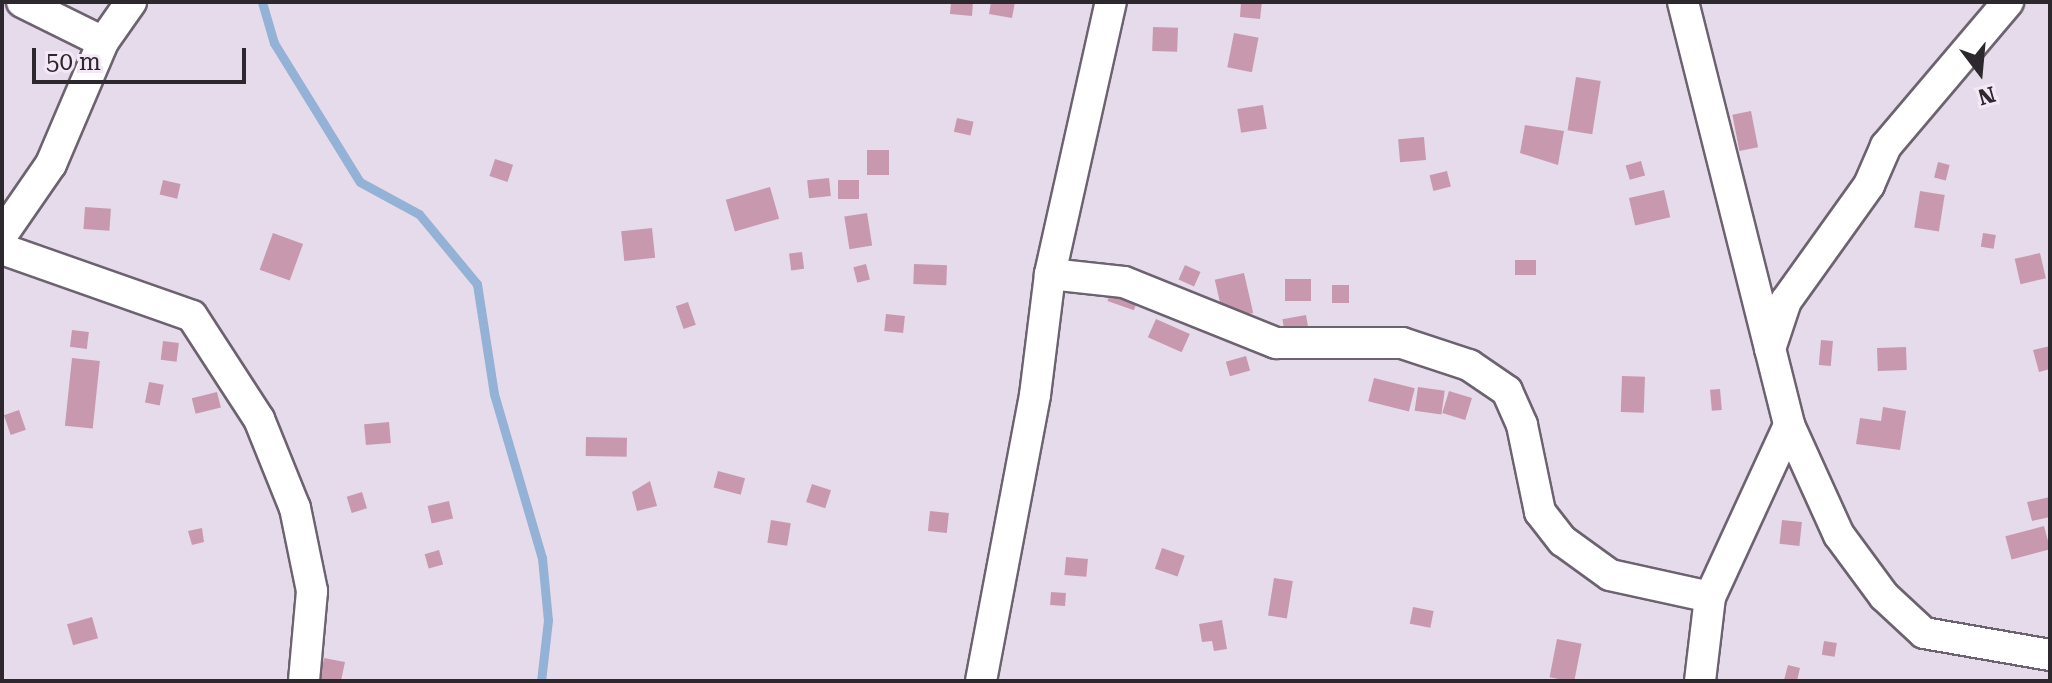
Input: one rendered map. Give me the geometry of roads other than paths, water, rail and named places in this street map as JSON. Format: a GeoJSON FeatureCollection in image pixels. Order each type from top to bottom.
{"type":"FeatureCollection","features":[{"type":"Feature","properties":{"kind":"street"},"geometry":{"type":"LineString","coordinates":[[22,2],[103,42]]}},
{"type":"Feature","properties":{"kind":"street"},"geometry":{"type":"LineString","coordinates":[[2,235],[51,164],[103,42],[131,2]]}},
{"type":"Feature","properties":{"kind":"street"},"geometry":{"type":"LineString","coordinates":[[981,681],[1035,395],[1050,274],[1111,2]]}},
{"type":"Feature","properties":{"kind":"street"},"geometry":{"type":"LineString","coordinates":[[1683,2],[1789,425],[1839,535],[1884,596],[1924,633],[2050,655]]}},
{"type":"Feature","properties":{"kind":"street"},"geometry":{"type":"LineString","coordinates":[[1770,349],[1786,301],[1869,185],[1886,146],[2008,2]]}},
{"type":"Feature","properties":{"kind":"street"},"geometry":{"type":"LineString","coordinates":[[2,249],[192,316],[259,419],[295,508],[312,591],[304,681]]}},
{"type":"Feature","properties":{"kind":"street"},"geometry":{"type":"LineString","coordinates":[[1050,274],[1124,282],[1276,343],[1402,343],[1469,365],[1507,391],[1522,425],[1540,512],[1563,541],[1610,575],[1710,597]]}},
{"type":"Feature","properties":{"kind":"street"},"geometry":{"type":"LineString","coordinates":[[1700,681],[1710,597],[1789,425]]}},
{"type":"Feature","properties":{"kind":"waterway"},"geometry":{"type":"LineString","coordinates":[[262,2],[274,43],[360,182],[419,214],[477,284],[494,394],[542,558],[548,620],[541,681]]}}]}
